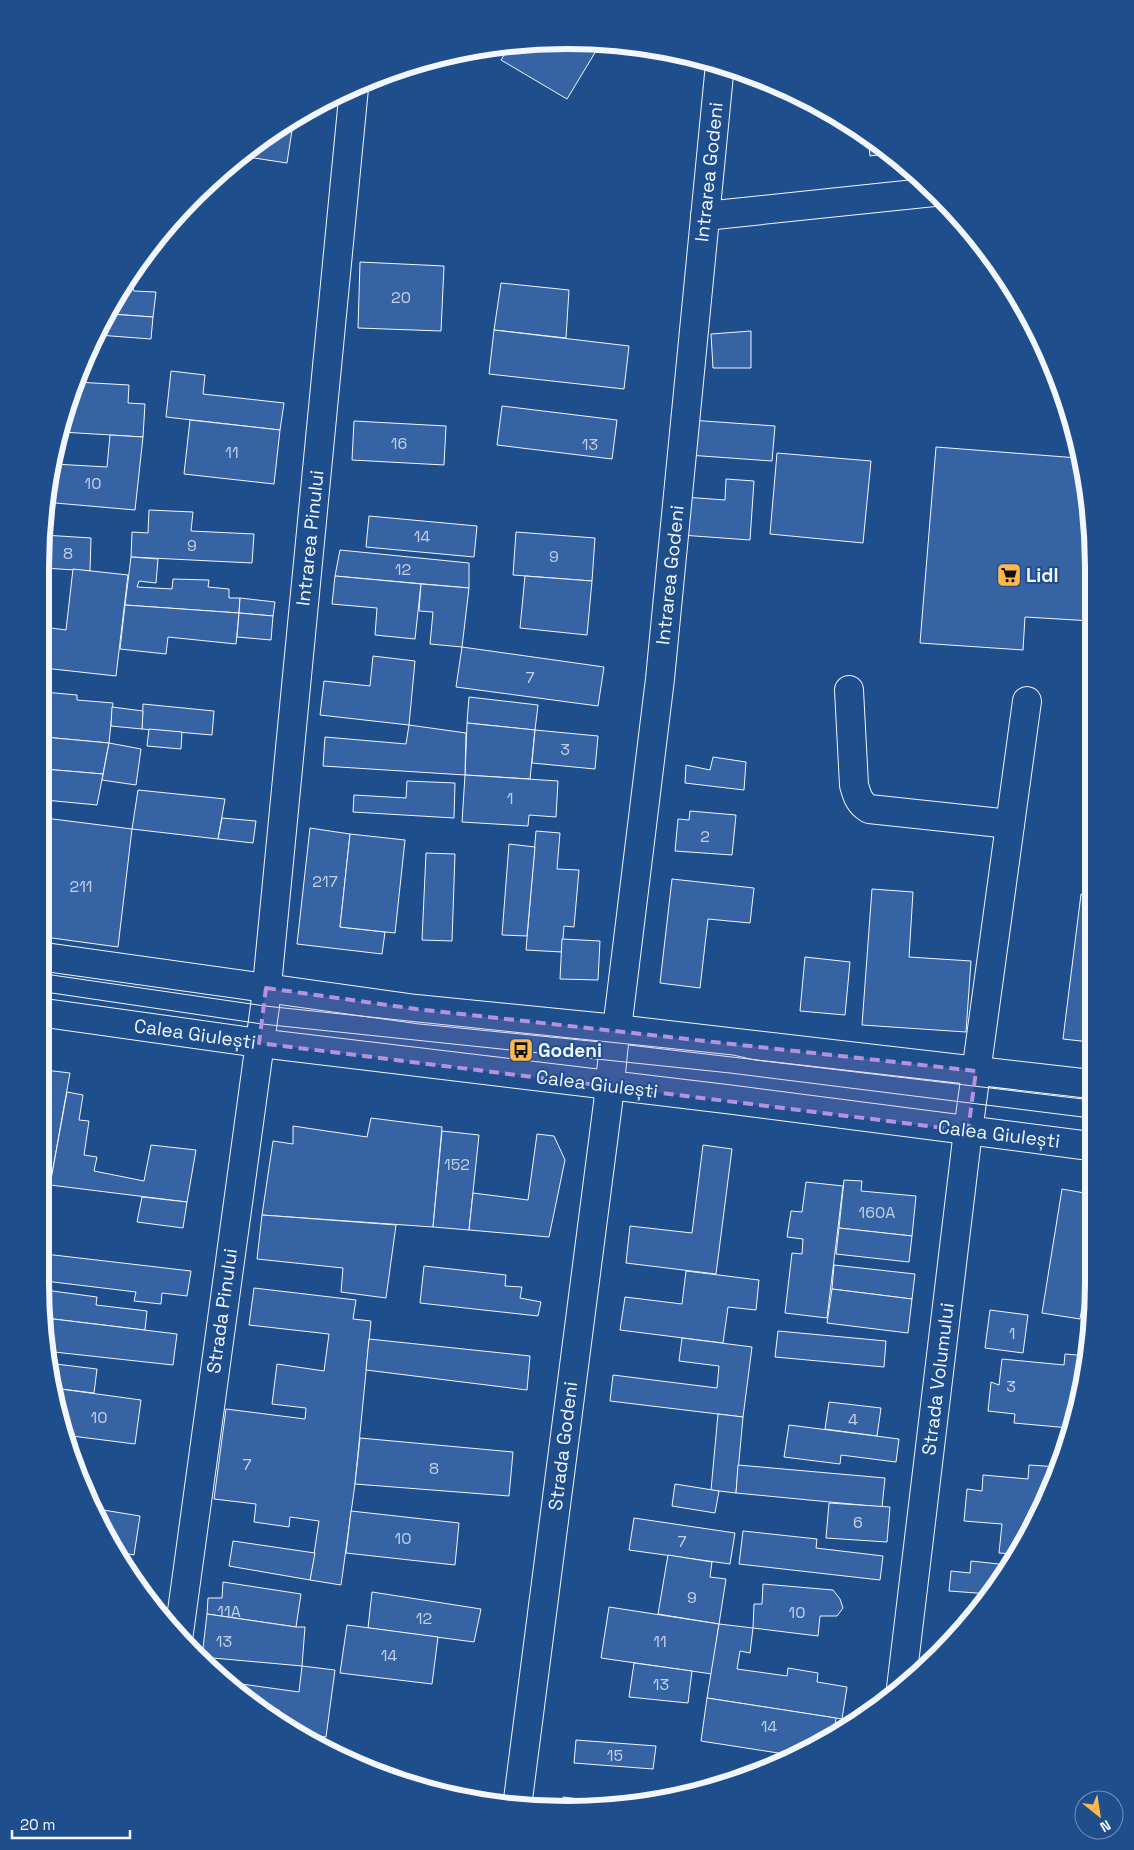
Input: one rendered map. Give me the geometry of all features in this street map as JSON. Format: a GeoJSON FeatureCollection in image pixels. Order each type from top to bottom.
{"type":"FeatureCollection","features":[{"type":"Feature","properties":{"kind":"street","name":"Intrarea Godeni"},"geometry":{"type":"LineString","coordinates":[[610,1085],[660,679],[719,72]]}},
{"type":"Feature","properties":{"kind":"street","name":"Intrarea Pinului"},"geometry":{"type":"LineString","coordinates":[[266,988],[353,95]]}},
{"type":"Feature","properties":{"kind":"street"},"geometry":{"type":"LineString","coordinates":[[705,216],[925,193]]}},
{"type":"Feature","properties":{"kind":"street"},"geometry":{"type":"LineString","coordinates":[[849,690],[854,785],[862,805],[869,809],[1010,824]]}},
{"type":"Feature","properties":{"kind":"street","name":"Strada Volumului"},"geometry":{"type":"LineString","coordinates":[[902,1678],[968,1131],[1027,701]]}},
{"type":"Feature","properties":{"kind":"street"},"geometry":{"type":"LineString","coordinates":[[49,958],[416,1009],[617,1029],[1085,1083]]}},
{"type":"Feature","properties":{"kind":"street","name":"Strada Pinului"},"geometry":{"type":"LineString","coordinates":[[180,1628],[266,988]]}},
{"type":"Feature","properties":{"kind":"street","name":"Calea Giulești"},"geometry":{"type":"LineString","coordinates":[[49,1014],[260,1043],[1085,1145]]}},
{"type":"Feature","properties":{"kind":"street","name":"Strada Godeni"},"geometry":{"type":"LineString","coordinates":[[518,1799],[610,1085]]}},
{"type":"Feature","properties":{"kind":"highlighted area"},"geometry":{"type":"Polygon","coordinates":[[[266,988],[416,1009],[976,1071],[968,1131],[259,1043],[266,988]]]}},
{"type":"Feature","properties":{"kind":"building"},"geometry":{"type":"Polygon","coordinates":[[[567,49],[597,50],[567,99],[501,60],[506,52],[567,49]]]}},
{"type":"Feature","properties":{"kind":"building"},"geometry":{"type":"Polygon","coordinates":[[[292,128],[287,163],[250,157],[292,128]]]}},
{"type":"Feature","properties":{"kind":"building"},"geometry":{"type":"Polygon","coordinates":[[[869,146],[880,155],[870,156],[869,146]]]}},
{"type":"Feature","properties":{"kind":"building"},"geometry":{"type":"Polygon","coordinates":[[[360,262],[444,266],[441,331],[358,328],[360,262]]]}},
{"type":"Feature","properties":{"kind":"building"},"geometry":{"type":"Polygon","coordinates":[[[501,283],[569,290],[566,338],[494,330],[501,283]]]}},
{"type":"Feature","properties":{"kind":"building"},"geometry":{"type":"Polygon","coordinates":[[[132,286],[134,291],[156,292],[153,317],[115,314],[132,286]]]}},
{"type":"Feature","properties":{"kind":"building"},"geometry":{"type":"Polygon","coordinates":[[[115,314],[153,317],[151,339],[103,335],[115,314]]]}},
{"type":"Feature","properties":{"kind":"building"},"geometry":{"type":"Polygon","coordinates":[[[494,330],[629,346],[624,389],[489,374],[494,330]]]}},
{"type":"Feature","properties":{"kind":"building"},"geometry":{"type":"Polygon","coordinates":[[[751,331],[751,368],[713,368],[711,334],[751,331]]]}},
{"type":"Feature","properties":{"kind":"building"},"geometry":{"type":"Polygon","coordinates":[[[171,371],[205,375],[203,394],[284,403],[280,430],[166,417],[171,371]]]}},
{"type":"Feature","properties":{"kind":"building"},"geometry":{"type":"Polygon","coordinates":[[[83,382],[129,385],[128,403],[145,404],[143,437],[66,432],[83,382]]]}},
{"type":"Feature","properties":{"kind":"building"},"geometry":{"type":"Polygon","coordinates":[[[502,406],[617,420],[612,459],[497,445],[502,406]]]}},
{"type":"Feature","properties":{"kind":"building"},"geometry":{"type":"Polygon","coordinates":[[[190,420],[280,430],[274,484],[184,474],[190,420]]]}},
{"type":"Feature","properties":{"kind":"building"},"geometry":{"type":"Polygon","coordinates":[[[690,420],[775,426],[772,461],[688,455],[690,420]]]}},
{"type":"Feature","properties":{"kind":"building"},"geometry":{"type":"Polygon","coordinates":[[[354,421],[446,426],[444,465],[352,460],[354,421]]]}},
{"type":"Feature","properties":{"kind":"building"},"geometry":{"type":"Polygon","coordinates":[[[110,435],[143,437],[135,510],[53,503],[59,464],[107,467],[110,435]]]}},
{"type":"Feature","properties":{"kind":"building","name":"Lidl"},"geometry":{"type":"Polygon","coordinates":[[[936,447],[1073,458],[1081,499],[1084,533],[1085,621],[1025,617],[1023,650],[920,643],[936,447]]]}},
{"type":"Feature","properties":{"kind":"building"},"geometry":{"type":"Polygon","coordinates":[[[777,453],[871,461],[863,543],[770,534],[777,453]]]}},
{"type":"Feature","properties":{"kind":"building"},"geometry":{"type":"Polygon","coordinates":[[[726,479],[754,481],[750,540],[681,535],[684,497],[725,500],[726,479]]]}},
{"type":"Feature","properties":{"kind":"building"},"geometry":{"type":"Polygon","coordinates":[[[149,510],[193,512],[191,531],[254,534],[252,563],[131,557],[132,532],[148,533],[149,510]]]}},
{"type":"Feature","properties":{"kind":"building"},"geometry":{"type":"Polygon","coordinates":[[[369,516],[477,526],[474,557],[366,547],[369,516]]]}},
{"type":"Feature","properties":{"kind":"building"},"geometry":{"type":"Polygon","coordinates":[[[516,532],[595,538],[592,581],[513,575],[516,532]]]}},
{"type":"Feature","properties":{"kind":"building"},"geometry":{"type":"Polygon","coordinates":[[[50,535],[91,538],[90,571],[49,568],[50,535]]]}},
{"type":"Feature","properties":{"kind":"building"},"geometry":{"type":"Polygon","coordinates":[[[340,550],[469,563],[469,588],[335,576],[340,550]]]}},
{"type":"Feature","properties":{"kind":"building"},"geometry":{"type":"Polygon","coordinates":[[[131,557],[158,559],[156,583],[139,581],[137,587],[172,589],[173,579],[209,580],[208,587],[229,589],[229,598],[240,598],[239,613],[125,605],[131,557]]]}},
{"type":"Feature","properties":{"kind":"building"},"geometry":{"type":"Polygon","coordinates":[[[73,569],[128,575],[116,676],[49,669],[49,628],[66,630],[73,569]]]}},
{"type":"Feature","properties":{"kind":"building"},"geometry":{"type":"Polygon","coordinates":[[[335,576],[421,584],[415,639],[375,635],[377,608],[332,604],[335,576]]]}},
{"type":"Feature","properties":{"kind":"building"},"geometry":{"type":"Polygon","coordinates":[[[525,576],[592,581],[587,635],[520,628],[525,576]]]}},
{"type":"Feature","properties":{"kind":"building"},"geometry":{"type":"Polygon","coordinates":[[[421,584],[469,588],[462,647],[430,644],[433,612],[419,611],[421,584]]]}},
{"type":"Feature","properties":{"kind":"building"},"geometry":{"type":"Polygon","coordinates":[[[240,598],[275,602],[273,616],[239,613],[240,598]]]}},
{"type":"Feature","properties":{"kind":"building"},"geometry":{"type":"Polygon","coordinates":[[[125,605],[239,613],[236,644],[168,637],[166,654],[120,649],[125,605]]]}},
{"type":"Feature","properties":{"kind":"building"},"geometry":{"type":"Polygon","coordinates":[[[239,613],[273,616],[271,640],[237,637],[239,613]]]}},
{"type":"Feature","properties":{"kind":"building"},"geometry":{"type":"Polygon","coordinates":[[[462,647],[604,667],[598,706],[456,687],[462,647]]]}},
{"type":"Feature","properties":{"kind":"building"},"geometry":{"type":"Polygon","coordinates":[[[373,656],[415,661],[409,725],[320,715],[324,681],[370,686],[373,656]]]}},
{"type":"Feature","properties":{"kind":"building"},"geometry":{"type":"Polygon","coordinates":[[[49,692],[77,695],[77,700],[113,703],[109,743],[49,737],[49,692]]]}},
{"type":"Feature","properties":{"kind":"building"},"geometry":{"type":"Polygon","coordinates":[[[469,697],[538,705],[535,730],[467,723],[469,697]]]}},
{"type":"Feature","properties":{"kind":"building"},"geometry":{"type":"Polygon","coordinates":[[[143,704],[214,711],[212,735],[142,729],[143,704]]]}},
{"type":"Feature","properties":{"kind":"building"},"geometry":{"type":"Polygon","coordinates":[[[112,707],[143,711],[142,729],[111,726],[112,707]]]}},
{"type":"Feature","properties":{"kind":"building"},"geometry":{"type":"Polygon","coordinates":[[[467,723],[535,730],[530,779],[465,775],[467,723]]]}},
{"type":"Feature","properties":{"kind":"building"},"geometry":{"type":"Polygon","coordinates":[[[409,725],[466,733],[465,775],[323,766],[325,737],[406,744],[409,725]]]}},
{"type":"Feature","properties":{"kind":"building"},"geometry":{"type":"Polygon","coordinates":[[[149,729],[182,732],[181,749],[147,746],[149,729]]]}},
{"type":"Feature","properties":{"kind":"building"},"geometry":{"type":"Polygon","coordinates":[[[535,730],[598,736],[595,769],[532,763],[535,730]]]}},
{"type":"Feature","properties":{"kind":"building"},"geometry":{"type":"Polygon","coordinates":[[[49,737],[109,743],[103,774],[49,769],[49,737]]]}},
{"type":"Feature","properties":{"kind":"building"},"geometry":{"type":"Polygon","coordinates":[[[109,743],[141,749],[136,785],[102,780],[109,743]]]}},
{"type":"Feature","properties":{"kind":"building"},"geometry":{"type":"Polygon","coordinates":[[[713,757],[746,762],[744,790],[685,783],[686,765],[710,770],[713,757]]]}},
{"type":"Feature","properties":{"kind":"building"},"geometry":{"type":"Polygon","coordinates":[[[49,769],[103,774],[97,805],[49,800],[49,769]]]}},
{"type":"Feature","properties":{"kind":"building"},"geometry":{"type":"Polygon","coordinates":[[[465,775],[558,781],[556,817],[529,815],[528,826],[462,822],[465,775]]]}},
{"type":"Feature","properties":{"kind":"building"},"geometry":{"type":"Polygon","coordinates":[[[407,781],[455,783],[454,818],[353,812],[354,795],[406,798],[407,781]]]}},
{"type":"Feature","properties":{"kind":"building"},"geometry":{"type":"Polygon","coordinates":[[[138,790],[225,799],[218,839],[132,829],[138,790]]]}},
{"type":"Feature","properties":{"kind":"building"},"geometry":{"type":"Polygon","coordinates":[[[690,811],[736,815],[732,855],[675,851],[678,819],[689,820],[690,811]]]}},
{"type":"Feature","properties":{"kind":"building"},"geometry":{"type":"Polygon","coordinates":[[[222,818],[256,821],[253,843],[218,839],[222,818]]]}},
{"type":"Feature","properties":{"kind":"building"},"geometry":{"type":"Polygon","coordinates":[[[49,819],[132,829],[118,947],[49,938],[49,819]]]}},
{"type":"Feature","properties":{"kind":"building"},"geometry":{"type":"Polygon","coordinates":[[[310,828],[350,834],[340,927],[385,932],[382,954],[297,944],[310,828]]]}},
{"type":"Feature","properties":{"kind":"building"},"geometry":{"type":"Polygon","coordinates":[[[536,831],[560,833],[557,869],[579,870],[574,927],[564,926],[562,952],[526,950],[536,831]]]}},
{"type":"Feature","properties":{"kind":"building"},"geometry":{"type":"Polygon","coordinates":[[[350,834],[405,840],[395,933],[340,927],[350,834]]]}},
{"type":"Feature","properties":{"kind":"building"},"geometry":{"type":"Polygon","coordinates":[[[509,844],[535,847],[527,936],[502,935],[509,844]]]}},
{"type":"Feature","properties":{"kind":"building"},"geometry":{"type":"Polygon","coordinates":[[[426,853],[455,854],[452,941],[422,940],[426,853]]]}},
{"type":"Feature","properties":{"kind":"building"},"geometry":{"type":"Polygon","coordinates":[[[672,879],[754,888],[750,923],[708,919],[700,988],[660,983],[672,879]]]}},
{"type":"Feature","properties":{"kind":"building"},"geometry":{"type":"Polygon","coordinates":[[[872,889],[913,892],[909,957],[971,961],[966,1032],[862,1025],[872,889]]]}},
{"type":"Feature","properties":{"kind":"building"},"geometry":{"type":"Polygon","coordinates":[[[1081,894],[1085,895],[1085,1041],[1063,1039],[1081,894]]]}},
{"type":"Feature","properties":{"kind":"building"},"geometry":{"type":"Polygon","coordinates":[[[562,939],[600,941],[598,980],[560,979],[562,939]]]}},
{"type":"Feature","properties":{"kind":"building"},"geometry":{"type":"Polygon","coordinates":[[[805,957],[850,962],[845,1015],[800,1011],[805,957]]]}},
{"type":"Feature","properties":{"kind":"building"},"geometry":{"type":"Polygon","coordinates":[[[49,1070],[70,1073],[49,1185],[49,1070]]]}},
{"type":"Feature","properties":{"kind":"building"},"geometry":{"type":"Polygon","coordinates":[[[67,1092],[83,1095],[79,1120],[89,1121],[84,1155],[97,1157],[94,1171],[144,1181],[151,1145],[196,1150],[187,1202],[50,1185],[67,1092]]]}},
{"type":"Feature","properties":{"kind":"building"},"geometry":{"type":"Polygon","coordinates":[[[371,1118],[442,1127],[433,1227],[262,1215],[273,1141],[293,1144],[293,1126],[367,1137],[371,1118]]]}},
{"type":"Feature","properties":{"kind":"building"},"geometry":{"type":"Polygon","coordinates":[[[442,1131],[479,1135],[469,1230],[433,1227],[442,1131]]]}},
{"type":"Feature","properties":{"kind":"building"},"geometry":{"type":"Polygon","coordinates":[[[537,1134],[554,1136],[565,1160],[549,1237],[469,1230],[473,1193],[528,1200],[537,1134]]]}},
{"type":"Feature","properties":{"kind":"building"},"geometry":{"type":"Polygon","coordinates":[[[703,1145],[732,1149],[716,1274],[626,1263],[630,1226],[692,1233],[703,1145]]]}},
{"type":"Feature","properties":{"kind":"building"},"geometry":{"type":"Polygon","coordinates":[[[844,1180],[862,1181],[861,1191],[916,1196],[912,1236],[839,1228],[844,1180]]]}},
{"type":"Feature","properties":{"kind":"building"},"geometry":{"type":"Polygon","coordinates":[[[806,1182],[843,1186],[827,1318],[785,1313],[792,1253],[802,1254],[803,1239],[787,1237],[791,1211],[802,1212],[806,1182]]]}},
{"type":"Feature","properties":{"kind":"building"},"geometry":{"type":"Polygon","coordinates":[[[1062,1189],[1085,1193],[1085,1289],[1080,1319],[1042,1313],[1062,1189]]]}},
{"type":"Feature","properties":{"kind":"building"},"geometry":{"type":"Polygon","coordinates":[[[142,1197],[187,1202],[183,1228],[137,1222],[142,1197]]]}},
{"type":"Feature","properties":{"kind":"building"},"geometry":{"type":"Polygon","coordinates":[[[262,1215],[396,1225],[386,1298],[341,1292],[343,1268],[257,1259],[262,1215]]]}},
{"type":"Feature","properties":{"kind":"building"},"geometry":{"type":"Polygon","coordinates":[[[839,1228],[912,1236],[909,1262],[836,1254],[839,1228]]]}},
{"type":"Feature","properties":{"kind":"building"},"geometry":{"type":"Polygon","coordinates":[[[49,1254],[191,1271],[187,1296],[162,1293],[161,1304],[134,1301],[136,1292],[49,1281],[49,1254]]]}},
{"type":"Feature","properties":{"kind":"building"},"geometry":{"type":"Polygon","coordinates":[[[834,1265],[915,1274],[912,1299],[832,1289],[834,1265]]]}},
{"type":"Feature","properties":{"kind":"building"},"geometry":{"type":"Polygon","coordinates":[[[424,1266],[506,1275],[505,1286],[522,1287],[520,1298],[541,1302],[538,1316],[420,1303],[424,1266]]]}},
{"type":"Feature","properties":{"kind":"building"},"geometry":{"type":"Polygon","coordinates":[[[686,1271],[759,1280],[756,1310],[728,1307],[723,1343],[620,1330],[625,1297],[682,1304],[686,1271]]]}},
{"type":"Feature","properties":{"kind":"building"},"geometry":{"type":"Polygon","coordinates":[[[254,1288],[356,1300],[353,1319],[371,1321],[355,1484],[341,1585],[310,1580],[319,1521],[290,1517],[289,1527],[254,1522],[256,1504],[214,1499],[226,1409],[305,1419],[306,1408],[272,1404],[277,1364],[324,1371],[329,1334],[249,1325],[254,1288]]]}},
{"type":"Feature","properties":{"kind":"building"},"geometry":{"type":"Polygon","coordinates":[[[832,1289],[912,1299],[908,1333],[827,1323],[832,1289]]]}},
{"type":"Feature","properties":{"kind":"building"},"geometry":{"type":"Polygon","coordinates":[[[49,1291],[97,1297],[96,1305],[147,1311],[145,1330],[50,1319],[49,1291]]]}},
{"type":"Feature","properties":{"kind":"building"},"geometry":{"type":"Polygon","coordinates":[[[990,1310],[1028,1315],[1023,1353],[985,1348],[990,1310]]]}},
{"type":"Feature","properties":{"kind":"building"},"geometry":{"type":"Polygon","coordinates":[[[50,1319],[177,1334],[173,1365],[53,1352],[50,1319]]]}},
{"type":"Feature","properties":{"kind":"building"},"geometry":{"type":"Polygon","coordinates":[[[778,1331],[886,1341],[884,1367],[775,1357],[778,1331]]]}},
{"type":"Feature","properties":{"kind":"building"},"geometry":{"type":"Polygon","coordinates":[[[682,1338],[752,1347],[743,1417],[610,1401],[613,1375],[717,1388],[719,1366],[679,1361],[682,1338]]]}},
{"type":"Feature","properties":{"kind":"building"},"geometry":{"type":"Polygon","coordinates":[[[369,1339],[530,1356],[527,1390],[366,1370],[369,1339]]]}},
{"type":"Feature","properties":{"kind":"building"},"geometry":{"type":"Polygon","coordinates":[[[1065,1354],[1080,1355],[1065,1428],[1014,1423],[1015,1414],[988,1411],[991,1382],[999,1385],[1002,1359],[1064,1365],[1065,1354]]]}},
{"type":"Feature","properties":{"kind":"building"},"geometry":{"type":"Polygon","coordinates":[[[55,1364],[97,1369],[94,1393],[60,1389],[55,1364]]]}},
{"type":"Feature","properties":{"kind":"building"},"geometry":{"type":"Polygon","coordinates":[[[60,1389],[141,1400],[135,1444],[72,1436],[60,1389]]]}},
{"type":"Feature","properties":{"kind":"building"},"geometry":{"type":"Polygon","coordinates":[[[829,1402],[881,1408],[877,1436],[825,1429],[829,1402]]]}},
{"type":"Feature","properties":{"kind":"building"},"geometry":{"type":"Polygon","coordinates":[[[718,1414],[743,1417],[736,1493],[711,1490],[718,1414]]]}},
{"type":"Feature","properties":{"kind":"building"},"geometry":{"type":"Polygon","coordinates":[[[789,1425],[899,1439],[896,1462],[841,1455],[840,1464],[784,1457],[789,1425]]]}},
{"type":"Feature","properties":{"kind":"building"},"geometry":{"type":"Polygon","coordinates":[[[360,1438],[513,1452],[509,1496],[355,1484],[360,1438]]]}},
{"type":"Feature","properties":{"kind":"building"},"geometry":{"type":"Polygon","coordinates":[[[738,1465],[885,1478],[882,1507],[736,1493],[738,1465]]]}},
{"type":"Feature","properties":{"kind":"building"},"geometry":{"type":"Polygon","coordinates":[[[1029,1465],[1052,1467],[1032,1512],[1016,1542],[1009,1554],[999,1553],[1002,1524],[964,1521],[967,1489],[982,1491],[983,1475],[1028,1479],[1029,1465]]]}},
{"type":"Feature","properties":{"kind":"building"},"geometry":{"type":"Polygon","coordinates":[[[675,1484],[719,1491],[715,1513],[672,1506],[675,1484]]]}},
{"type":"Feature","properties":{"kind":"building"},"geometry":{"type":"Polygon","coordinates":[[[829,1503],[890,1507],[887,1542],[826,1538],[829,1503]]]}},
{"type":"Feature","properties":{"kind":"building"},"geometry":{"type":"Polygon","coordinates":[[[101,1510],[140,1516],[134,1555],[125,1553],[101,1510]]]}},
{"type":"Feature","properties":{"kind":"building"},"geometry":{"type":"Polygon","coordinates":[[[351,1511],[459,1523],[455,1565],[346,1553],[351,1511]]]}},
{"type":"Feature","properties":{"kind":"building"},"geometry":{"type":"Polygon","coordinates":[[[634,1518],[735,1533],[730,1564],[629,1550],[634,1518]]]}},
{"type":"Feature","properties":{"kind":"building"},"geometry":{"type":"Polygon","coordinates":[[[743,1531],[817,1539],[816,1548],[883,1556],[880,1580],[739,1564],[743,1531]]]}},
{"type":"Feature","properties":{"kind":"building"},"geometry":{"type":"Polygon","coordinates":[[[233,1541],[315,1553],[310,1580],[229,1566],[233,1541]]]}},
{"type":"Feature","properties":{"kind":"building"},"geometry":{"type":"Polygon","coordinates":[[[668,1555],[712,1562],[710,1577],[726,1579],[719,1624],[658,1614],[668,1555]]]}},
{"type":"Feature","properties":{"kind":"building"},"geometry":{"type":"Polygon","coordinates":[[[971,1561],[1002,1564],[981,1593],[949,1591],[951,1571],[970,1573],[971,1561]]]}},
{"type":"Feature","properties":{"kind":"building"},"geometry":{"type":"Polygon","coordinates":[[[223,1582],[301,1594],[296,1627],[207,1614],[208,1598],[222,1598],[223,1582]]]}},
{"type":"Feature","properties":{"kind":"building"},"geometry":{"type":"Polygon","coordinates":[[[763,1584],[833,1590],[840,1599],[843,1608],[837,1616],[820,1616],[818,1636],[753,1628],[754,1604],[762,1604],[763,1584]]]}},
{"type":"Feature","properties":{"kind":"building"},"geometry":{"type":"Polygon","coordinates":[[[372,1592],[481,1609],[474,1642],[368,1628],[372,1592]]]}},
{"type":"Feature","properties":{"kind":"building"},"geometry":{"type":"Polygon","coordinates":[[[609,1607],[719,1624],[712,1674],[601,1658],[609,1607]]]}},
{"type":"Feature","properties":{"kind":"building"},"geometry":{"type":"Polygon","coordinates":[[[207,1614],[305,1627],[302,1666],[210,1658],[203,1651],[207,1614]]]}},
{"type":"Feature","properties":{"kind":"building"},"geometry":{"type":"Polygon","coordinates":[[[719,1624],[753,1628],[750,1653],[740,1651],[737,1669],[787,1676],[788,1668],[818,1673],[817,1682],[847,1687],[842,1719],[707,1698],[719,1624]]]}},
{"type":"Feature","properties":{"kind":"building"},"geometry":{"type":"Polygon","coordinates":[[[347,1625],[438,1637],[432,1684],[340,1673],[347,1625]]]}},
{"type":"Feature","properties":{"kind":"building"},"geometry":{"type":"Polygon","coordinates":[[[634,1663],[692,1671],[688,1703],[629,1697],[634,1663]]]}},
{"type":"Feature","properties":{"kind":"building"},"geometry":{"type":"Polygon","coordinates":[[[302,1666],[335,1670],[326,1737],[314,1735],[308,1732],[279,1714],[279,1710],[272,1709],[239,1684],[299,1692],[302,1666]]]}},
{"type":"Feature","properties":{"kind":"building"},"geometry":{"type":"Polygon","coordinates":[[[707,1698],[836,1718],[835,1726],[783,1754],[701,1741],[707,1698]]]}},
{"type":"Feature","properties":{"kind":"building"},"geometry":{"type":"Polygon","coordinates":[[[576,1740],[656,1746],[653,1769],[574,1763],[576,1740]]]}},
{"type":"Feature","properties":{"kind":"building"},"geometry":{"type":"Polygon","coordinates":[[[563,1797],[591,1800],[567,1801],[562,1801],[563,1797]]]}},
{"type":"Feature","properties":{"kind":"tram line"},"geometry":{"type":"LineString","coordinates":[[49,975],[265,1006],[733,1055],[755,1060],[1085,1099]]}},
{"type":"Feature","properties":{"kind":"tram line"},"geometry":{"type":"LineString","coordinates":[[49,993],[262,1024],[730,1073],[1085,1117]]}},
{"type":"Feature","properties":{"kind":"place","name":"Lidl"},"geometry":{"type":"Point","coordinates":[1009,575]}},
{"type":"Feature","properties":{"kind":"place","name":"Godeni"},"geometry":{"type":"Point","coordinates":[521,1050]}}]}
